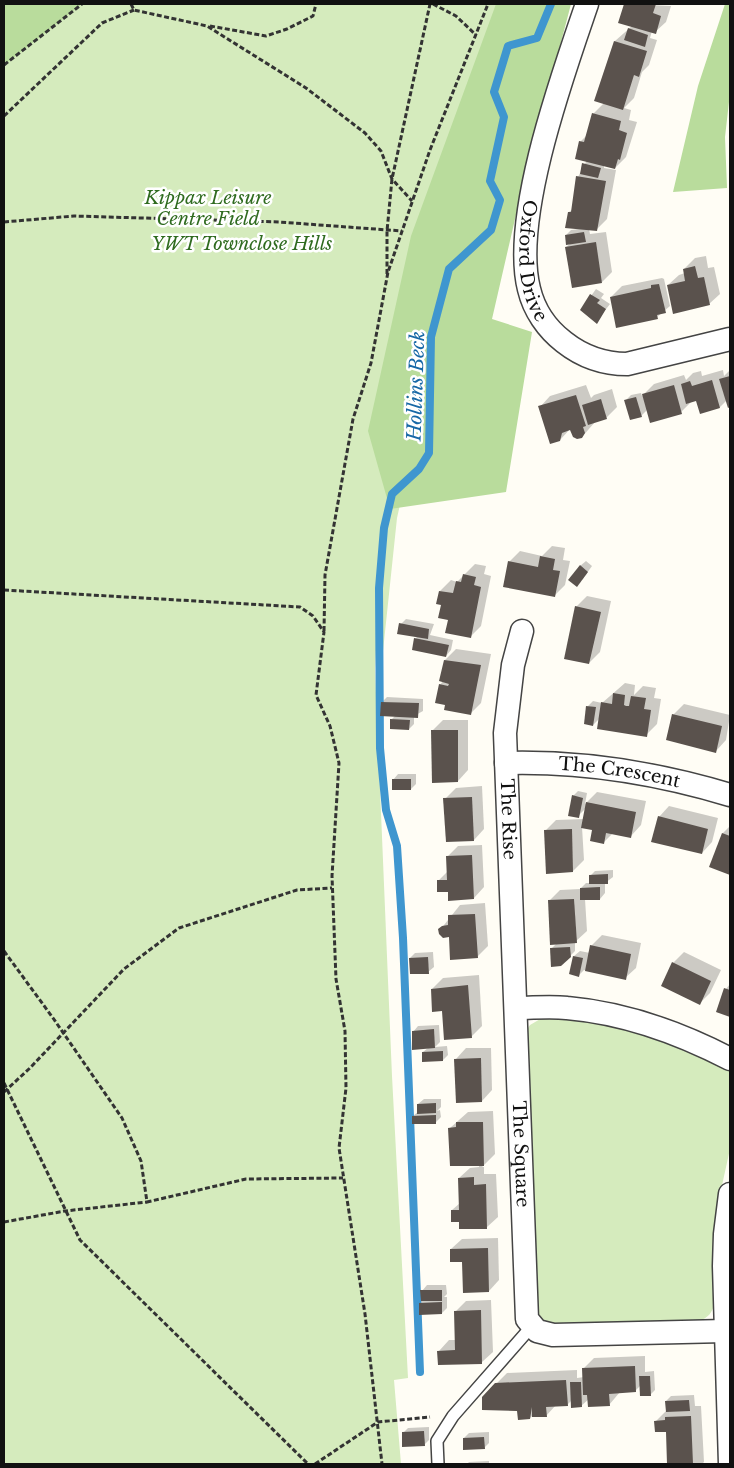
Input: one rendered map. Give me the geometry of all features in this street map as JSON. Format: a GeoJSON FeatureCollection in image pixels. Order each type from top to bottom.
{"type":"FeatureCollection","features":[{"type":"Feature","properties":{"kind":"street","name":"Oxford Drive"},"geometry":{"type":"LineString","coordinates":[[587,4],[566,64],[538,168],[528,220],[526,268],[529,289],[536,308],[547,326],[571,348],[598,361],[612,364],[627,364],[730,339]]}},
{"type":"Feature","properties":{"kind":"street","name":"The Rise"},"geometry":{"type":"LineString","coordinates":[[517,1008],[505,733],[508,698],[522,632]]}},
{"type":"Feature","properties":{"kind":"street","name":"The Crescent"},"geometry":{"type":"LineString","coordinates":[[506,763],[543,762],[619,769],[695,784],[730,795]]}},
{"type":"Feature","properties":{"kind":"street"},"geometry":{"type":"LineString","coordinates":[[517,1008],[564,1007],[630,1019],[692,1040],[730,1059]]}},
{"type":"Feature","properties":{"kind":"street","name":"The Square"},"geometry":{"type":"LineString","coordinates":[[517,1008],[526,1311],[532,1326]]}},
{"type":"Feature","properties":{"kind":"street"},"geometry":{"type":"LineString","coordinates":[[730,1194],[725,1234],[725,1331],[728,1357],[730,1464]]}},
{"type":"Feature","properties":{"kind":"street"},"geometry":{"type":"LineString","coordinates":[[532,1326],[537,1331],[553,1335],[725,1331]]}},
{"type":"Feature","properties":{"kind":"lane"},"geometry":{"type":"LineString","coordinates":[[438,1464],[437,1441],[453,1416],[532,1326]]}},
{"type":"Feature","properties":{"kind":"path"},"geometry":{"type":"LineString","coordinates":[[4,65],[82,4]]}},
{"type":"Feature","properties":{"kind":"path"},"geometry":{"type":"LineString","coordinates":[[131,4],[134,10]]}},
{"type":"Feature","properties":{"kind":"path"},"geometry":{"type":"LineString","coordinates":[[4,116],[102,24],[134,10],[207,26],[266,36],[287,29],[313,16],[316,4]]}},
{"type":"Feature","properties":{"kind":"path"},"geometry":{"type":"LineString","coordinates":[[386,285],[387,231],[392,179],[431,4],[456,16],[476,35]]}},
{"type":"Feature","properties":{"kind":"path"},"geometry":{"type":"LineString","coordinates":[[382,1464],[365,1314],[339,1148],[346,1088],[345,1031],[336,979],[332,888],[339,763],[330,726],[316,695],[324,632],[325,575],[333,526],[353,419],[371,363],[388,272],[430,150],[488,4]]}},
{"type":"Feature","properties":{"kind":"path"},"geometry":{"type":"LineString","coordinates":[[207,26],[306,88],[365,132],[381,151],[392,179],[412,202]]}},
{"type":"Feature","properties":{"kind":"path"},"geometry":{"type":"LineString","coordinates":[[4,222],[74,216],[280,222],[402,231]]}},
{"type":"Feature","properties":{"kind":"path"},"geometry":{"type":"LineString","coordinates":[[4,590],[300,607],[313,616],[324,632]]}},
{"type":"Feature","properties":{"kind":"path"},"geometry":{"type":"LineString","coordinates":[[5,1090],[30,1068],[124,969],[179,928],[297,890],[332,888]]}},
{"type":"Feature","properties":{"kind":"path"},"geometry":{"type":"LineString","coordinates":[[4,951],[122,1118],[141,1161],[147,1202]]}},
{"type":"Feature","properties":{"kind":"path"},"geometry":{"type":"LineString","coordinates":[[4,1083],[5,1090],[80,1240],[308,1464]]}},
{"type":"Feature","properties":{"kind":"path"},"geometry":{"type":"LineString","coordinates":[[4,1222],[65,1211],[147,1202],[246,1179],[344,1178]]}},
{"type":"Feature","properties":{"kind":"path"},"geometry":{"type":"LineString","coordinates":[[315,1464],[378,1422],[453,1416]]}},
{"type":"Feature","properties":{"kind":"green space","name":"Kippax Leisure Centre Field"},"geometry":{"type":"Polygon","coordinates":[[[4,4],[545,4],[411,456],[397,518],[383,651],[376,650],[375,669],[392,1076],[408,1378],[394,1380],[401,1464],[4,1464],[4,4]]]}},
{"type":"Feature","properties":{"kind":"green space"},"geometry":{"type":"Polygon","coordinates":[[[4,4],[82,4],[4,65],[4,4]]]}},
{"type":"Feature","properties":{"kind":"green space"},"geometry":{"type":"Polygon","coordinates":[[[496,4],[571,4],[518,206],[492,319],[532,332],[506,492],[390,509],[368,431],[411,236],[496,4]]]}},
{"type":"Feature","properties":{"kind":"green space"},"geometry":{"type":"Polygon","coordinates":[[[725,4],[730,4],[730,93],[725,137],[727,188],[673,192],[698,86],[725,4]]]}},
{"type":"Feature","properties":{"kind":"green space"},"geometry":{"type":"Polygon","coordinates":[[[542,1018],[595,1022],[647,1034],[730,1069],[730,1149],[717,1208],[715,1303],[707,1317],[699,1321],[548,1325],[537,1316],[526,1031],[530,1025],[542,1018]]]}},
{"type":"Feature","properties":{"kind":"building"},"geometry":{"type":"Polygon","coordinates":[[[624,4],[656,4],[653,13],[661,16],[656,34],[618,23],[624,4]]]}},
{"type":"Feature","properties":{"kind":"building"},"geometry":{"type":"Polygon","coordinates":[[[628,28],[648,35],[645,47],[624,40],[628,28]]]}},
{"type":"Feature","properties":{"kind":"building"},"geometry":{"type":"Polygon","coordinates":[[[614,41],[647,51],[639,77],[634,75],[623,110],[594,101],[614,41]]]}},
{"type":"Feature","properties":{"kind":"building"},"geometry":{"type":"Polygon","coordinates":[[[592,113],[621,121],[619,130],[627,133],[620,160],[618,159],[615,169],[575,159],[579,141],[584,142],[592,113]]]}},
{"type":"Feature","properties":{"kind":"building"},"geometry":{"type":"Polygon","coordinates":[[[582,163],[601,168],[598,178],[580,174],[582,163]]]}},
{"type":"Feature","properties":{"kind":"building"},"geometry":{"type":"Polygon","coordinates":[[[576,176],[606,181],[597,231],[565,228],[568,212],[571,212],[576,176]]]}},
{"type":"Feature","properties":{"kind":"building"},"geometry":{"type":"Polygon","coordinates":[[[584,232],[586,242],[566,245],[565,235],[584,232]]]}},
{"type":"Feature","properties":{"kind":"building"},"geometry":{"type":"Polygon","coordinates":[[[596,242],[602,283],[572,288],[565,247],[596,242]]]}},
{"type":"Feature","properties":{"kind":"building"},"geometry":{"type":"Polygon","coordinates":[[[695,266],[698,278],[704,277],[710,305],[673,314],[667,285],[685,281],[683,269],[695,266]]]}},
{"type":"Feature","properties":{"kind":"building"},"geometry":{"type":"Polygon","coordinates":[[[659,284],[666,313],[657,315],[658,319],[616,328],[610,297],[651,288],[651,285],[659,284]]]}},
{"type":"Feature","properties":{"kind":"building"},"geometry":{"type":"Polygon","coordinates":[[[590,294],[600,300],[597,303],[606,309],[597,324],[580,310],[590,294]]]}},
{"type":"Feature","properties":{"kind":"building"},"geometry":{"type":"Polygon","coordinates":[[[730,376],[730,407],[728,408],[719,379],[730,376]]]}},
{"type":"Feature","properties":{"kind":"building"},"geometry":{"type":"Polygon","coordinates":[[[712,380],[720,408],[700,414],[696,401],[686,404],[681,384],[690,381],[692,386],[712,380]]]}},
{"type":"Feature","properties":{"kind":"building"},"geometry":{"type":"Polygon","coordinates":[[[674,385],[682,414],[650,423],[642,394],[674,385]]]}},
{"type":"Feature","properties":{"kind":"building"},"geometry":{"type":"Polygon","coordinates":[[[576,395],[586,426],[583,427],[585,433],[582,438],[577,439],[573,437],[570,430],[562,433],[560,441],[550,444],[538,406],[576,395]]]}},
{"type":"Feature","properties":{"kind":"building"},"geometry":{"type":"Polygon","coordinates":[[[636,397],[642,417],[630,420],[624,400],[636,397]]]}},
{"type":"Feature","properties":{"kind":"building"},"geometry":{"type":"Polygon","coordinates":[[[601,399],[607,419],[588,425],[582,405],[601,399]]]}},
{"type":"Feature","properties":{"kind":"building"},"geometry":{"type":"Polygon","coordinates":[[[540,556],[555,559],[553,570],[560,571],[555,597],[503,587],[508,561],[538,567],[540,556]]]}},
{"type":"Feature","properties":{"kind":"building"},"geometry":{"type":"Polygon","coordinates":[[[580,565],[588,572],[577,587],[568,580],[580,565]]]}},
{"type":"Feature","properties":{"kind":"building"},"geometry":{"type":"Polygon","coordinates":[[[463,574],[476,577],[474,585],[481,587],[471,638],[445,633],[448,620],[438,618],[441,605],[436,604],[439,591],[453,593],[456,581],[461,582],[463,574]]]}},
{"type":"Feature","properties":{"kind":"building"},"geometry":{"type":"Polygon","coordinates":[[[575,606],[601,612],[589,664],[564,659],[575,606]]]}},
{"type":"Feature","properties":{"kind":"building"},"geometry":{"type":"Polygon","coordinates":[[[399,623],[429,629],[428,639],[397,634],[399,623]]]}},
{"type":"Feature","properties":{"kind":"building"},"geometry":{"type":"Polygon","coordinates":[[[414,638],[449,645],[446,657],[412,650],[414,638]]]}},
{"type":"Feature","properties":{"kind":"building"},"geometry":{"type":"Polygon","coordinates":[[[444,660],[481,665],[471,715],[444,710],[445,705],[435,703],[439,684],[448,686],[449,684],[439,681],[444,660]]]}},
{"type":"Feature","properties":{"kind":"building"},"geometry":{"type":"Polygon","coordinates":[[[613,693],[625,695],[624,705],[626,706],[629,706],[631,696],[646,698],[644,709],[651,710],[647,737],[597,729],[601,702],[612,704],[613,693]]]}},
{"type":"Feature","properties":{"kind":"building"},"geometry":{"type":"Polygon","coordinates":[[[381,702],[419,703],[418,718],[380,716],[381,702]]]}},
{"type":"Feature","properties":{"kind":"building"},"geometry":{"type":"Polygon","coordinates":[[[586,706],[596,707],[593,726],[584,724],[586,706]]]}},
{"type":"Feature","properties":{"kind":"building"},"geometry":{"type":"Polygon","coordinates":[[[672,714],[722,726],[716,753],[666,740],[672,714]]]}},
{"type":"Feature","properties":{"kind":"building"},"geometry":{"type":"Polygon","coordinates":[[[390,719],[410,720],[409,730],[390,729],[390,719]]]}},
{"type":"Feature","properties":{"kind":"building"},"geometry":{"type":"Polygon","coordinates":[[[431,730],[458,730],[458,782],[432,783],[431,730]]]}},
{"type":"Feature","properties":{"kind":"building"},"geometry":{"type":"Polygon","coordinates":[[[392,779],[411,779],[411,790],[392,790],[392,779]]]}},
{"type":"Feature","properties":{"kind":"building"},"geometry":{"type":"Polygon","coordinates":[[[572,795],[583,798],[579,818],[568,816],[572,795]]]}},
{"type":"Feature","properties":{"kind":"building"},"geometry":{"type":"Polygon","coordinates":[[[472,797],[474,841],[446,842],[443,798],[472,797]]]}},
{"type":"Feature","properties":{"kind":"building"},"geometry":{"type":"Polygon","coordinates":[[[586,802],[636,812],[631,838],[606,833],[604,844],[590,841],[592,830],[581,828],[586,802]]]}},
{"type":"Feature","properties":{"kind":"building"},"geometry":{"type":"Polygon","coordinates":[[[658,816],[708,829],[702,854],[651,842],[658,816]]]}},
{"type":"Feature","properties":{"kind":"building"},"geometry":{"type":"Polygon","coordinates":[[[572,829],[573,872],[546,874],[544,830],[572,829]]]}},
{"type":"Feature","properties":{"kind":"building"},"geometry":{"type":"Polygon","coordinates":[[[722,833],[730,836],[730,875],[709,867],[722,833]]]}},
{"type":"Feature","properties":{"kind":"building"},"geometry":{"type":"Polygon","coordinates":[[[472,855],[474,899],[448,901],[448,892],[437,892],[437,880],[447,880],[446,856],[472,855]]]}},
{"type":"Feature","properties":{"kind":"building"},"geometry":{"type":"Polygon","coordinates":[[[608,874],[608,884],[589,884],[589,875],[608,874]]]}},
{"type":"Feature","properties":{"kind":"building"},"geometry":{"type":"Polygon","coordinates":[[[600,887],[600,900],[580,900],[580,888],[600,887]]]}},
{"type":"Feature","properties":{"kind":"building"},"geometry":{"type":"Polygon","coordinates":[[[574,899],[577,943],[550,945],[548,900],[574,899]]]}},
{"type":"Feature","properties":{"kind":"building"},"geometry":{"type":"Polygon","coordinates":[[[475,914],[478,958],[450,960],[449,937],[443,938],[439,934],[438,929],[448,925],[448,915],[475,914]]]}},
{"type":"Feature","properties":{"kind":"building"},"geometry":{"type":"Polygon","coordinates":[[[590,945],[631,954],[626,980],[585,971],[590,945]]]}},
{"type":"Feature","properties":{"kind":"building"},"geometry":{"type":"Polygon","coordinates":[[[570,947],[571,957],[561,966],[551,967],[550,948],[570,947]]]}},
{"type":"Feature","properties":{"kind":"building"},"geometry":{"type":"Polygon","coordinates":[[[573,956],[583,958],[579,977],[569,974],[573,956]]]}},
{"type":"Feature","properties":{"kind":"building"},"geometry":{"type":"Polygon","coordinates":[[[428,957],[429,974],[410,974],[409,958],[428,957]]]}},
{"type":"Feature","properties":{"kind":"building"},"geometry":{"type":"Polygon","coordinates":[[[672,962],[711,981],[700,1005],[661,986],[672,962]]]}},
{"type":"Feature","properties":{"kind":"building"},"geometry":{"type":"Polygon","coordinates":[[[468,985],[472,1038],[444,1040],[442,1011],[432,1012],[431,989],[468,985]]]}},
{"type":"Feature","properties":{"kind":"building"},"geometry":{"type":"Polygon","coordinates":[[[724,988],[730,990],[730,1017],[716,1012],[724,988]]]}},
{"type":"Feature","properties":{"kind":"building"},"geometry":{"type":"Polygon","coordinates":[[[434,1029],[435,1048],[412,1050],[412,1031],[434,1029]]]}},
{"type":"Feature","properties":{"kind":"building"},"geometry":{"type":"Polygon","coordinates":[[[443,1051],[443,1061],[422,1062],[422,1052],[443,1051]]]}},
{"type":"Feature","properties":{"kind":"building"},"geometry":{"type":"Polygon","coordinates":[[[481,1058],[482,1102],[456,1103],[454,1059],[481,1058]]]}},
{"type":"Feature","properties":{"kind":"building"},"geometry":{"type":"Polygon","coordinates":[[[436,1103],[436,1113],[417,1114],[417,1104],[436,1103]]]}},
{"type":"Feature","properties":{"kind":"building"},"geometry":{"type":"Polygon","coordinates":[[[436,1115],[436,1124],[412,1124],[412,1116],[436,1115]]]}},
{"type":"Feature","properties":{"kind":"building"},"geometry":{"type":"Polygon","coordinates":[[[456,1122],[483,1122],[484,1166],[450,1166],[448,1128],[456,1127],[456,1122]]]}},
{"type":"Feature","properties":{"kind":"building"},"geometry":{"type":"Polygon","coordinates":[[[474,1177],[474,1185],[486,1184],[487,1229],[459,1229],[459,1222],[451,1222],[451,1210],[459,1210],[458,1178],[474,1177]]]}},
{"type":"Feature","properties":{"kind":"building"},"geometry":{"type":"Polygon","coordinates":[[[488,1248],[489,1292],[463,1293],[462,1262],[450,1262],[450,1249],[488,1248]]]}},
{"type":"Feature","properties":{"kind":"building"},"geometry":{"type":"Polygon","coordinates":[[[420,1290],[442,1290],[442,1301],[421,1301],[420,1290]]]}},
{"type":"Feature","properties":{"kind":"building"},"geometry":{"type":"Polygon","coordinates":[[[442,1302],[442,1314],[419,1315],[419,1303],[442,1302]]]}},
{"type":"Feature","properties":{"kind":"building"},"geometry":{"type":"Polygon","coordinates":[[[481,1310],[482,1364],[438,1365],[437,1351],[455,1350],[454,1311],[481,1310]]]}},
{"type":"Feature","properties":{"kind":"building"},"geometry":{"type":"Polygon","coordinates":[[[635,1366],[636,1392],[609,1394],[610,1406],[588,1407],[587,1395],[583,1395],[582,1368],[635,1366]]]}},
{"type":"Feature","properties":{"kind":"building"},"geometry":{"type":"Polygon","coordinates":[[[639,1376],[650,1376],[651,1396],[640,1396],[639,1376]]]}},
{"type":"Feature","properties":{"kind":"building"},"geometry":{"type":"Polygon","coordinates":[[[566,1380],[568,1406],[546,1407],[547,1417],[532,1417],[532,1407],[530,1419],[518,1420],[517,1411],[482,1410],[482,1397],[495,1383],[566,1380]]]}},
{"type":"Feature","properties":{"kind":"building"},"geometry":{"type":"Polygon","coordinates":[[[570,1382],[581,1382],[582,1407],[571,1408],[570,1382]]]}},
{"type":"Feature","properties":{"kind":"building"},"geometry":{"type":"Polygon","coordinates":[[[689,1400],[690,1411],[666,1412],[665,1401],[689,1400]]]}},
{"type":"Feature","properties":{"kind":"building"},"geometry":{"type":"Polygon","coordinates":[[[691,1416],[693,1464],[667,1464],[666,1432],[655,1432],[654,1421],[665,1420],[665,1417],[691,1416]]]}},
{"type":"Feature","properties":{"kind":"building"},"geometry":{"type":"Polygon","coordinates":[[[424,1431],[425,1446],[402,1447],[402,1432],[424,1431]]]}},
{"type":"Feature","properties":{"kind":"building"},"geometry":{"type":"Polygon","coordinates":[[[484,1437],[485,1449],[463,1450],[463,1438],[484,1437]]]}},
{"type":"Feature","properties":{"kind":"waterway","name":"Hollins Beck"},"geometry":{"type":"LineString","coordinates":[[420,1372],[403,938],[397,846],[386,810],[380,748],[379,588],[384,528],[392,494],[419,469],[429,453],[431,337],[449,269],[491,230],[500,200],[490,181],[504,117],[494,92],[508,46],[537,38],[551,4]]}},
{"type":"Feature","properties":{"kind":"park label","name":"YWT Townclose Hills"},"geometry":{"type":"Point","coordinates":[242,244]}}]}
